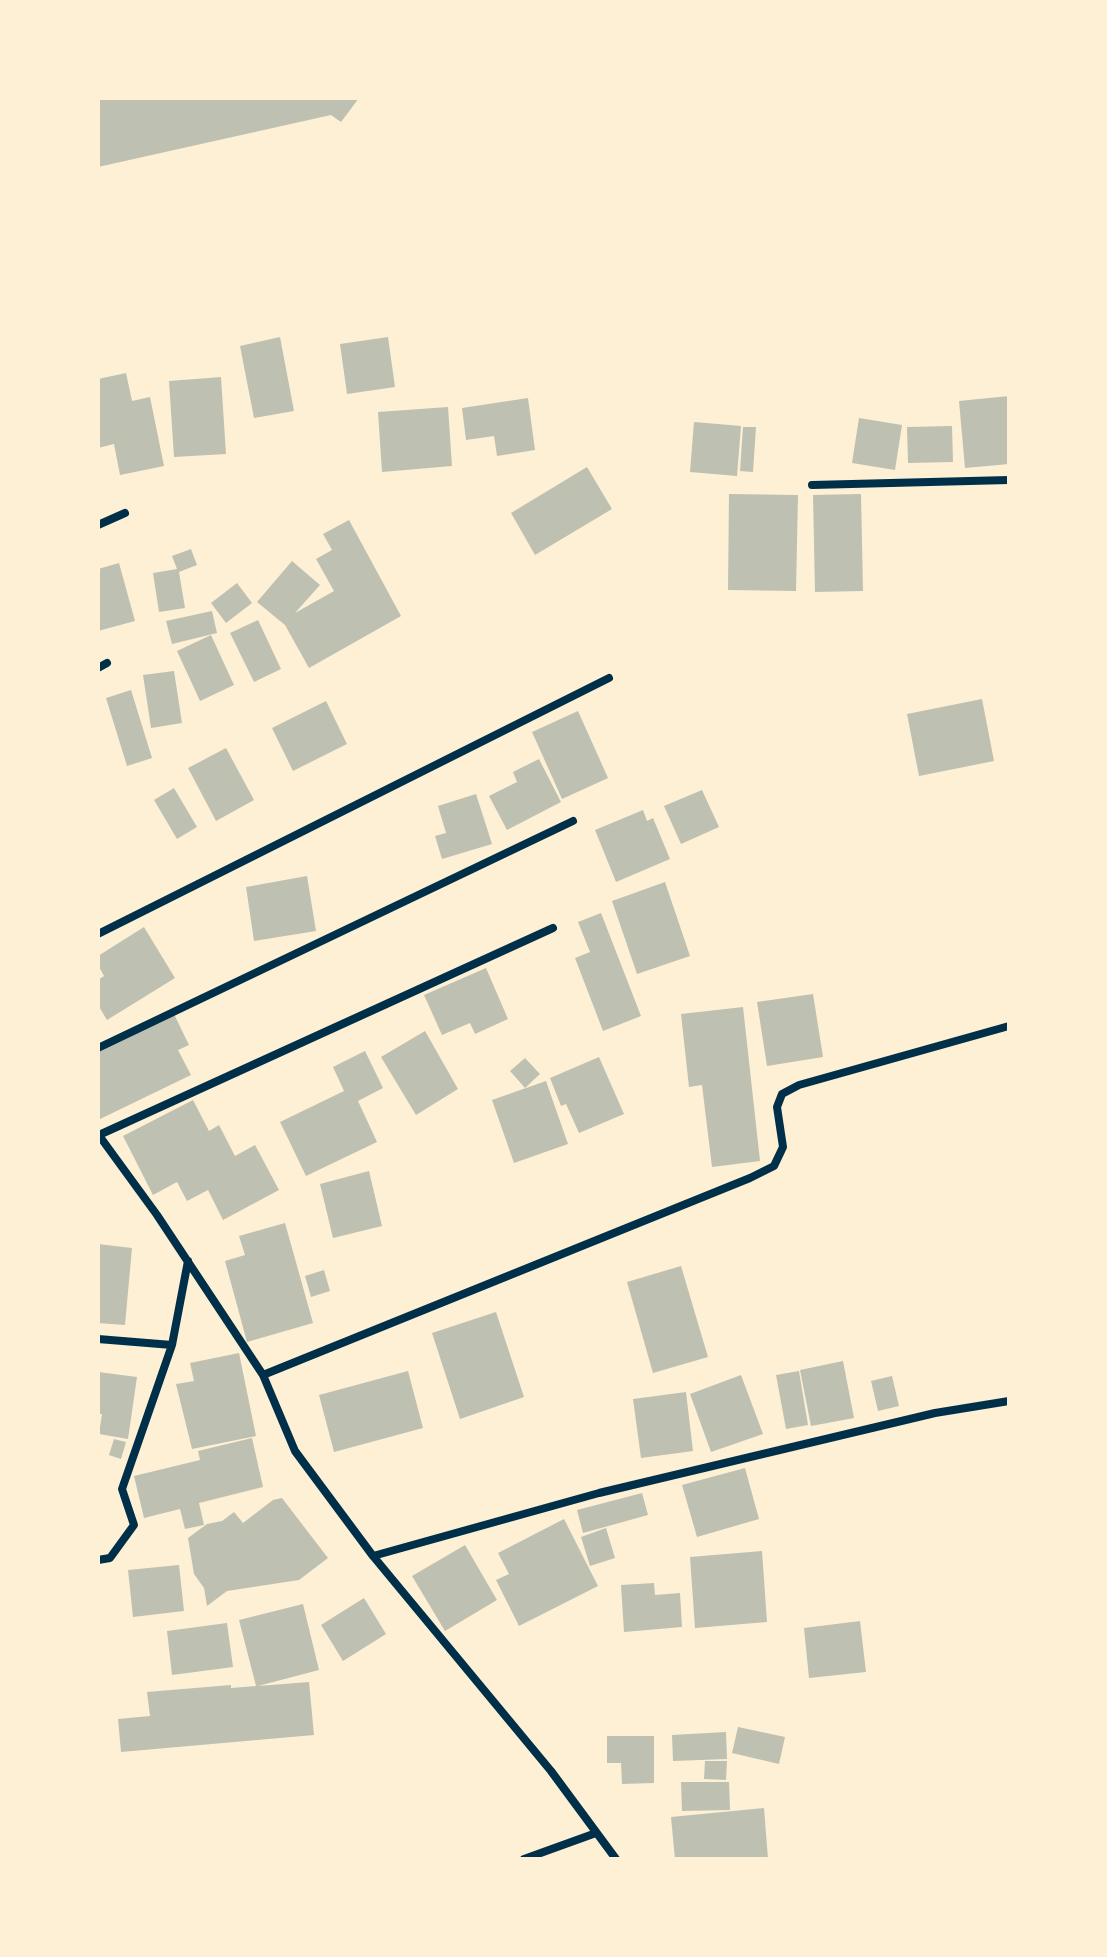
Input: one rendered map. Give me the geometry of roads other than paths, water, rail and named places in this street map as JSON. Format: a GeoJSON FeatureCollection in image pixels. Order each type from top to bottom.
{"type":"FeatureCollection","features":[{"type":"Feature","properties":{"kind":"street"},"geometry":{"type":"LineString","coordinates":[[812,485],[1009,480]]}},
{"type":"Feature","properties":{"kind":"street"},"geometry":{"type":"LineString","coordinates":[[98,525],[125,513]]}},
{"type":"Feature","properties":{"kind":"street"},"geometry":{"type":"LineString","coordinates":[[98,934],[609,678]]}},
{"type":"Feature","properties":{"kind":"street"},"geometry":{"type":"LineString","coordinates":[[98,1048],[573,821]]}},
{"type":"Feature","properties":{"kind":"street"},"geometry":{"type":"LineString","coordinates":[[553,928],[98,1135],[188,1261],[263,1375],[295,1451],[373,1556],[551,1771],[616,1859]]}},
{"type":"Feature","properties":{"kind":"street"},"geometry":{"type":"LineString","coordinates":[[263,1375],[774,1166],[783,1147],[777,1107],[782,1094],[799,1085],[1009,1026]]}},
{"type":"Feature","properties":{"kind":"street"},"geometry":{"type":"LineString","coordinates":[[98,1560],[110,1558],[134,1525],[122,1489],[172,1345],[188,1261]]}},
{"type":"Feature","properties":{"kind":"street"},"geometry":{"type":"LineString","coordinates":[[98,1339],[172,1345]]}},
{"type":"Feature","properties":{"kind":"street"},"geometry":{"type":"LineString","coordinates":[[373,1556],[614,1489],[935,1413],[1009,1401]]}},
{"type":"Feature","properties":{"kind":"street"},"geometry":{"type":"LineString","coordinates":[[524,1859],[596,1833]]}}]}
